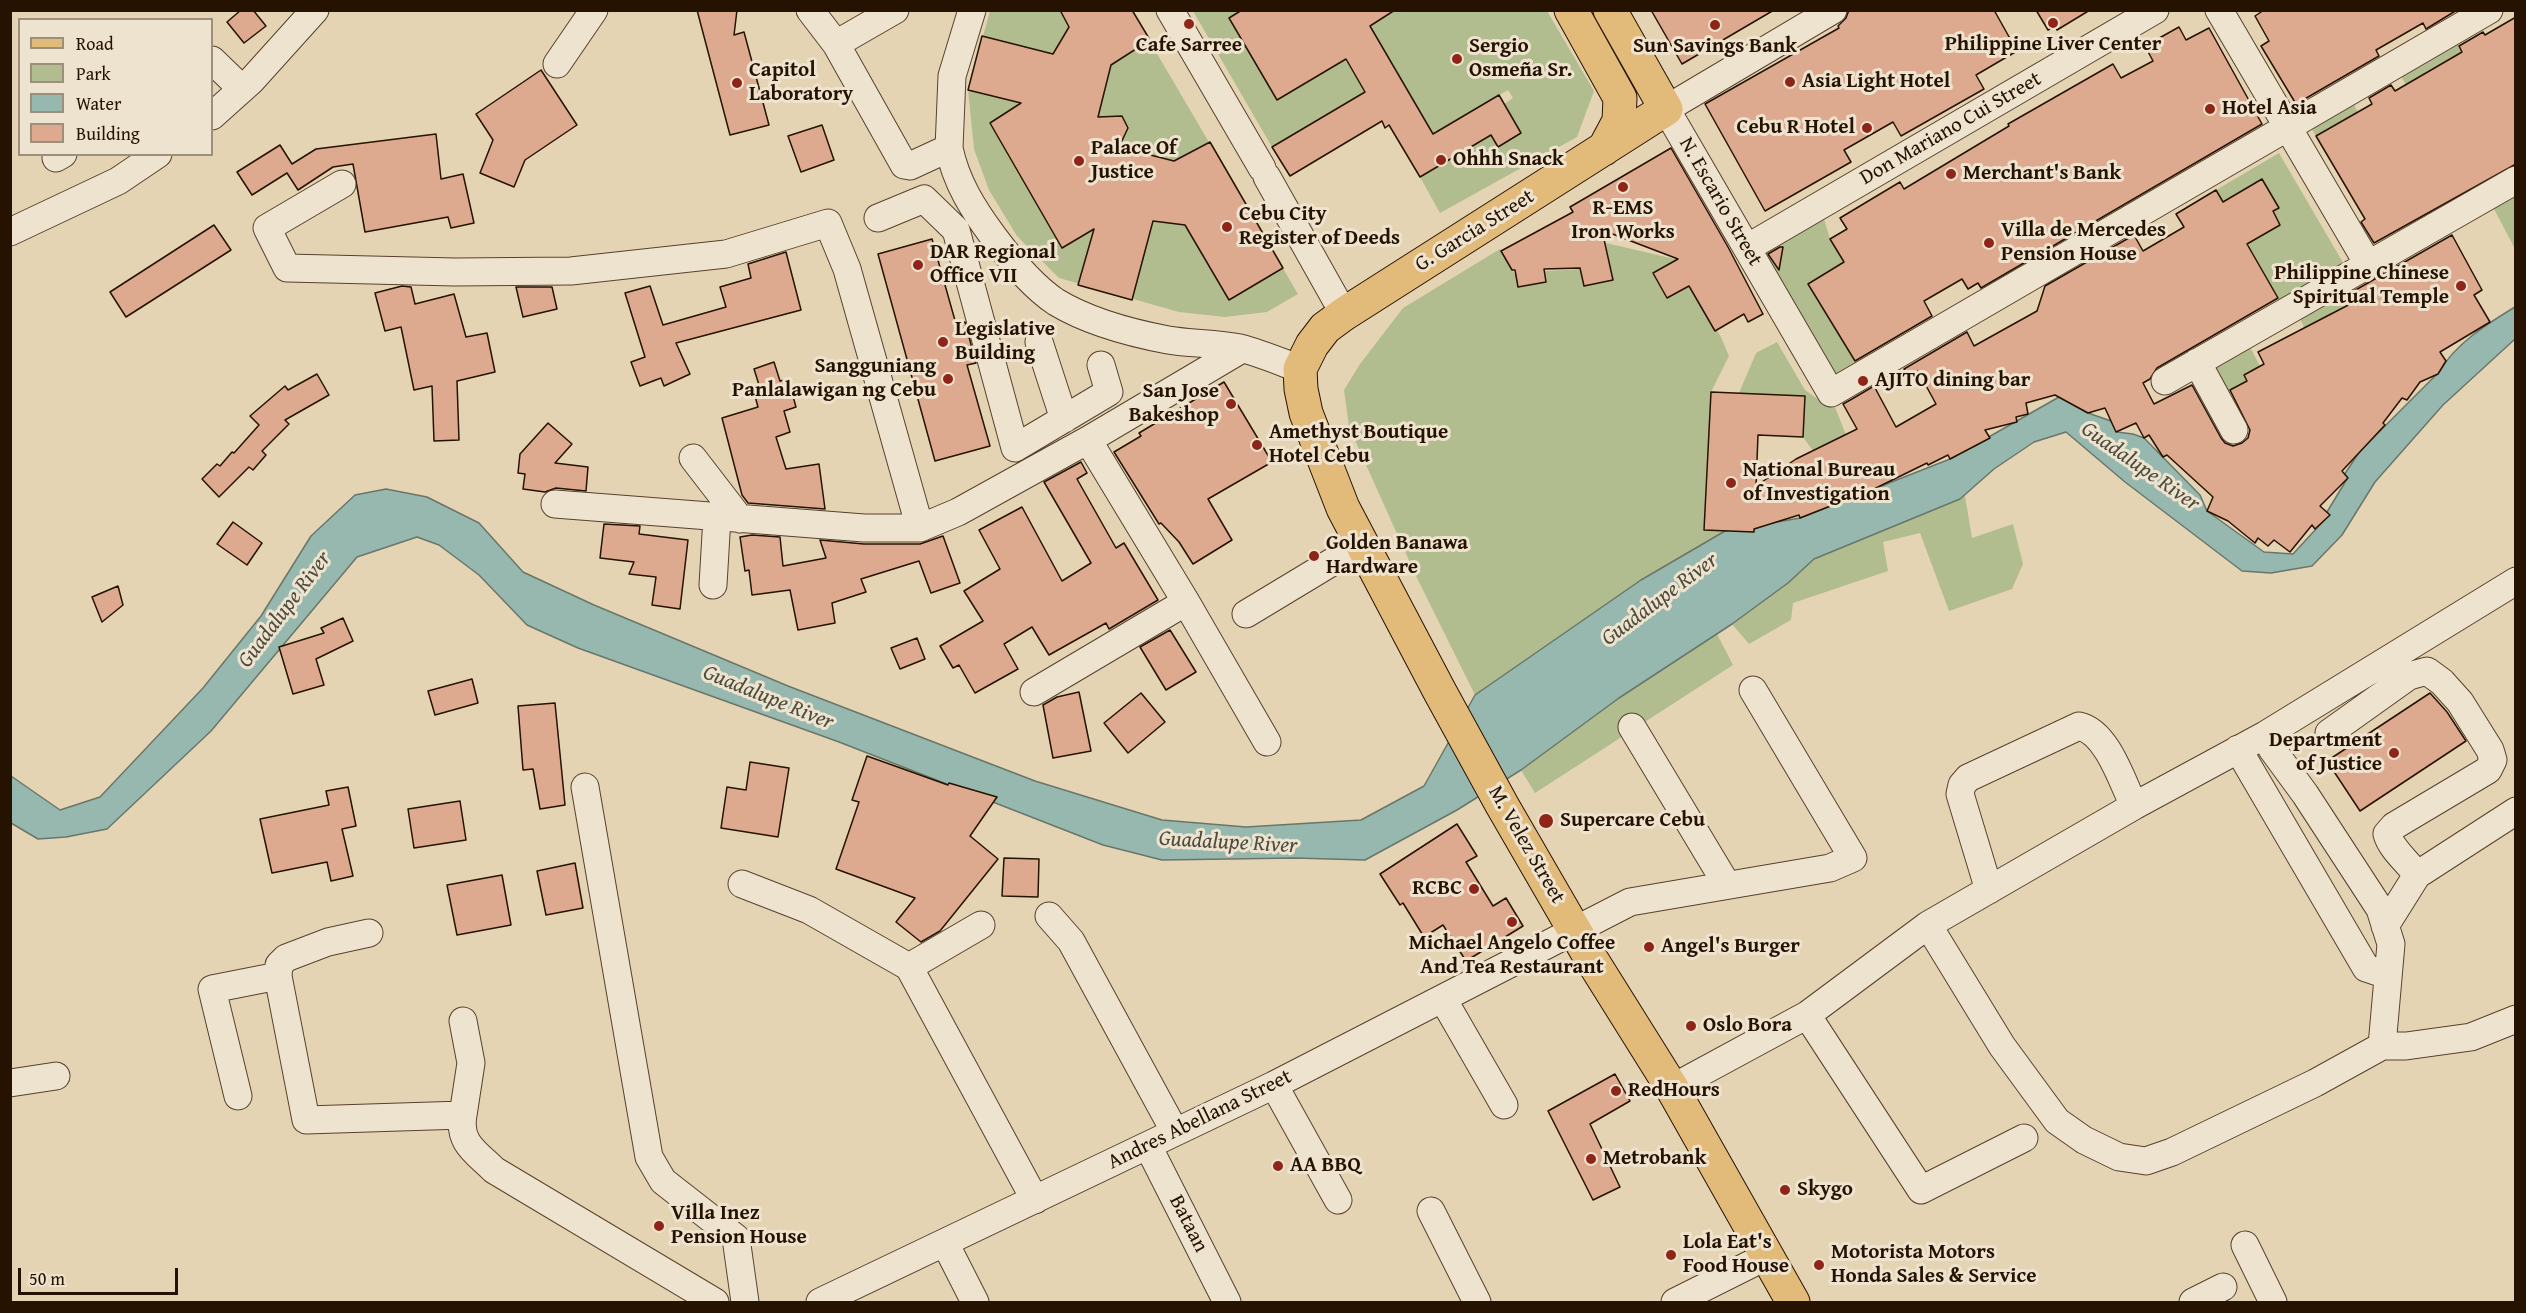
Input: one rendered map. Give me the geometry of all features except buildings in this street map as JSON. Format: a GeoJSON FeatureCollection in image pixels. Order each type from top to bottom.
{"type":"FeatureCollection","features":[{"type":"Feature","properties":{"kind":"main road"},"geometry":{"type":"LineString","coordinates":[[1571,10],[1620,98],[1619,121],[1604,149]]}},
{"type":"Feature","properties":{"kind":"main road","name":"N. Escario Street"},"geometry":{"type":"LineString","coordinates":[[1610,10],[1666,109]]}},
{"type":"Feature","properties":{"kind":"main road","name":"G. Garcia Street"},"geometry":{"type":"LineString","coordinates":[[1300,369],[1312,345],[1325,328],[1344,314],[1666,109]]}},
{"type":"Feature","properties":{"kind":"main road","name":"M. Velez Street"},"geometry":{"type":"LineString","coordinates":[[1300,369],[1304,405],[1343,508],[1440,692],[1502,805],[1590,957],[1672,1088],[1793,1302]]}},
{"type":"Feature","properties":{"kind":"street"},"geometry":{"type":"LineString","coordinates":[[213,115],[242,89],[315,10]]}},
{"type":"Feature","properties":{"kind":"street"},"geometry":{"type":"LineString","coordinates":[[557,64],[594,10]]}},
{"type":"Feature","properties":{"kind":"street"},"geometry":{"type":"LineString","coordinates":[[810,10],[836,44],[904,165],[910,166],[949,148]]}},
{"type":"Feature","properties":{"kind":"street"},"geometry":{"type":"LineString","coordinates":[[836,44],[895,10]]}},
{"type":"Feature","properties":{"kind":"street"},"geometry":{"type":"LineString","coordinates":[[972,10],[952,76],[949,148],[951,159],[972,207],[1002,248],[1026,275],[1056,301],[1090,318],[1169,340],[1242,349],[1300,369]]}},
{"type":"Feature","properties":{"kind":"street"},"geometry":{"type":"LineString","coordinates":[[1170,10],[1344,314]]}},
{"type":"Feature","properties":{"kind":"street"},"geometry":{"type":"LineString","coordinates":[[1666,109],[1833,10]]}},
{"type":"Feature","properties":{"kind":"street","name":"Don Mariano Cui Street"},"geometry":{"type":"LineString","coordinates":[[1747,248],[2155,10]]}},
{"type":"Feature","properties":{"kind":"street"},"geometry":{"type":"LineString","coordinates":[[2219,10],[2368,264]]}},
{"type":"Feature","properties":{"kind":"street"},"geometry":{"type":"LineString","coordinates":[[2288,128],[2489,10]]}},
{"type":"Feature","properties":{"kind":"street"},"geometry":{"type":"LineString","coordinates":[[213,61],[242,89]]}},
{"type":"Feature","properties":{"kind":"street","name":"N. Escario Street"},"geometry":{"type":"LineString","coordinates":[[1666,109],[1831,393],[2288,128]]}},
{"type":"Feature","properties":{"kind":"street"},"geometry":{"type":"LineString","coordinates":[[10,232],[118,181],[155,156]]}},
{"type":"Feature","properties":{"kind":"street"},"geometry":{"type":"LineString","coordinates":[[2164,381],[2516,180]]}},
{"type":"Feature","properties":{"kind":"street"},"geometry":{"type":"LineString","coordinates":[[342,184],[267,228],[287,268],[455,272],[571,271],[726,254],[828,223],[847,268],[920,528]]}},
{"type":"Feature","properties":{"kind":"street"},"geometry":{"type":"LineString","coordinates":[[878,218],[924,199],[956,230],[1015,448],[1109,392],[1101,365]]}},
{"type":"Feature","properties":{"kind":"street"},"geometry":{"type":"LineString","coordinates":[[956,230],[972,207]]}},
{"type":"Feature","properties":{"kind":"street"},"geometry":{"type":"LineString","coordinates":[[1039,342],[1064,419]]}},
{"type":"Feature","properties":{"kind":"street"},"geometry":{"type":"LineString","coordinates":[[555,504],[864,528],[920,528],[958,512],[1088,440],[1242,349]]}},
{"type":"Feature","properties":{"kind":"street"},"geometry":{"type":"LineString","coordinates":[[2197,362],[2234,430]]}},
{"type":"Feature","properties":{"kind":"street"},"geometry":{"type":"LineString","coordinates":[[1088,440],[1268,742]]}},
{"type":"Feature","properties":{"kind":"street"},"geometry":{"type":"LineString","coordinates":[[693,458],[728,518],[713,585]]}},
{"type":"Feature","properties":{"kind":"street"},"geometry":{"type":"LineString","coordinates":[[1246,614],[1362,543]]}},
{"type":"Feature","properties":{"kind":"street"},"geometry":{"type":"LineString","coordinates":[[1672,1088],[1808,1015],[1929,925],[2134,806],[2265,735],[2516,581]]}},
{"type":"Feature","properties":{"kind":"street"},"geometry":{"type":"LineString","coordinates":[[1034,692],[1186,602]]}},
{"type":"Feature","properties":{"kind":"street"},"geometry":{"type":"LineString","coordinates":[[2329,733],[2409,676],[2427,671],[2442,682],[2460,702],[2490,750],[2493,760],[2488,770],[2394,826],[2387,834],[2389,842],[2408,861],[2417,875]]}},
{"type":"Feature","properties":{"kind":"street","name":"Andres Abellana Street"},"geometry":{"type":"LineString","coordinates":[[820,1302],[1274,1085],[1630,902],[1830,868],[1853,858],[1753,690]]}},
{"type":"Feature","properties":{"kind":"street"},"geometry":{"type":"LineString","coordinates":[[1989,890],[1960,794],[1962,785],[1968,778],[2079,726],[2088,728],[2100,738],[2134,806]]}},
{"type":"Feature","properties":{"kind":"street"},"geometry":{"type":"LineString","coordinates":[[1632,727],[1727,885]]}},
{"type":"Feature","properties":{"kind":"street"},"geometry":{"type":"LineString","coordinates":[[2265,735],[2272,749],[2305,794],[2380,909],[2391,944],[2382,1046]]}},
{"type":"Feature","properties":{"kind":"street"},"geometry":{"type":"LineString","coordinates":[[2238,749],[2366,968],[2387,975]]}},
{"type":"Feature","properties":{"kind":"street"},"geometry":{"type":"LineString","coordinates":[[585,787],[649,1157],[663,1181],[736,1238],[745,1302]]}},
{"type":"Feature","properties":{"kind":"street"},"geometry":{"type":"LineString","coordinates":[[2385,926],[2417,875],[2514,815]]}},
{"type":"Feature","properties":{"kind":"street"},"geometry":{"type":"LineString","coordinates":[[742,884],[808,910],[909,967],[1035,1200]]}},
{"type":"Feature","properties":{"kind":"street"},"geometry":{"type":"LineString","coordinates":[[1049,916],[1071,941],[1175,1132]]}},
{"type":"Feature","properties":{"kind":"street"},"geometry":{"type":"LineString","coordinates":[[909,967],[981,925]]}},
{"type":"Feature","properties":{"kind":"street"},"geometry":{"type":"LineString","coordinates":[[1929,925],[2002,1046],[2057,1121],[2084,1140],[2119,1157],[2146,1161],[2172,1152],[2315,1083],[2382,1046],[2406,1046],[2471,1037],[2516,1019]]}},
{"type":"Feature","properties":{"kind":"street"},"geometry":{"type":"LineString","coordinates":[[369,933],[328,942],[286,958],[279,965],[278,976],[306,1120],[462,1115]]}},
{"type":"Feature","properties":{"kind":"street"},"geometry":{"type":"LineString","coordinates":[[238,1096],[212,989],[278,976]]}},
{"type":"Feature","properties":{"kind":"street"},"geometry":{"type":"LineString","coordinates":[[1443,999],[1504,1105]]}},
{"type":"Feature","properties":{"kind":"street"},"geometry":{"type":"LineString","coordinates":[[1808,1015],[1921,1190],[2024,1138]]}},
{"type":"Feature","properties":{"kind":"street"},"geometry":{"type":"LineString","coordinates":[[463,1021],[471,1063],[460,1129],[465,1142],[494,1170],[715,1302]]}},
{"type":"Feature","properties":{"kind":"street"},"geometry":{"type":"LineString","coordinates":[[10,1083],[56,1076]]}},
{"type":"Feature","properties":{"kind":"street"},"geometry":{"type":"LineString","coordinates":[[1274,1085],[1338,1200]]}},
{"type":"Feature","properties":{"kind":"street","name":"Bataan"},"geometry":{"type":"LineString","coordinates":[[1148,1146],[1227,1302]]}},
{"type":"Feature","properties":{"kind":"street"},"geometry":{"type":"LineString","coordinates":[[1431,1211],[1477,1302]]}},
{"type":"Feature","properties":{"kind":"street"},"geometry":{"type":"LineString","coordinates":[[945,1243],[975,1302]]}},
{"type":"Feature","properties":{"kind":"street"},"geometry":{"type":"LineString","coordinates":[[2246,1245],[2273,1302]]}},
{"type":"Feature","properties":{"kind":"street"},"geometry":{"type":"LineString","coordinates":[[1675,1302],[1767,1257]]}},
{"type":"Feature","properties":{"kind":"street"},"geometry":{"type":"LineString","coordinates":[[2193,1302],[2223,1287]]}},
{"type":"Feature","properties":{"kind":"green space"},"geometry":{"type":"Polygon","coordinates":[[[990,11],[1132,11],[1298,294],[1267,312],[1225,317],[1179,312],[1059,278],[1017,236],[989,190],[974,149],[968,90],[990,11]]]}},
{"type":"Feature","properties":{"kind":"green space"},"geometry":{"type":"Polygon","coordinates":[[[1193,11],[1242,11],[1229,18],[1277,100],[1321,74],[1337,45],[1365,92],[1272,147],[1193,11]]]}},
{"type":"Feature","properties":{"kind":"green space"},"geometry":{"type":"Polygon","coordinates":[[[1395,11],[1547,11],[1594,91],[1577,137],[1440,213],[1420,177],[1491,135],[1498,147],[1521,133],[1504,104],[1513,98],[1508,90],[1430,136],[1418,108],[1369,26],[1395,11]]]}},
{"type":"Feature","properties":{"kind":"green space"},"geometry":{"type":"Polygon","coordinates":[[[2455,39],[2462,52],[2406,85],[2398,71],[2455,39]]]}},
{"type":"Feature","properties":{"kind":"green space"},"geometry":{"type":"Polygon","coordinates":[[[2350,98],[2358,112],[2316,136],[2308,123],[2350,98]]]}},
{"type":"Feature","properties":{"kind":"green space"},"geometry":{"type":"Polygon","coordinates":[[[2279,153],[2345,266],[2280,301],[2216,190],[2279,153]]]}},
{"type":"Feature","properties":{"kind":"green space"},"geometry":{"type":"Polygon","coordinates":[[[2515,197],[2515,249],[2494,209],[2515,197]]]}},
{"type":"Feature","properties":{"kind":"green space"},"geometry":{"type":"Polygon","coordinates":[[[1822,212],[1830,239],[1844,262],[1809,285],[1856,364],[1826,381],[1758,251],[1822,212]]]}},
{"type":"Feature","properties":{"kind":"green space"},"geometry":{"type":"Polygon","coordinates":[[[1606,243],[1679,260],[1679,265],[1721,337],[1729,356],[1711,392],[1704,530],[1725,531],[1814,559],[1965,496],[1972,538],[2013,524],[2023,564],[2012,589],[1949,611],[1920,533],[1883,542],[1888,571],[1793,603],[1791,620],[1749,644],[1732,624],[1717,634],[1733,665],[1535,793],[1475,695],[1416,576],[1349,427],[1344,390],[1360,364],[1403,308],[1500,249],[1514,273],[1580,269],[1584,286],[1613,280],[1606,243]]]}},
{"type":"Feature","properties":{"kind":"green space"},"geometry":{"type":"Polygon","coordinates":[[[2350,286],[2356,301],[2333,312],[2337,322],[2305,329],[2300,319],[2350,286]]]}},
{"type":"Feature","properties":{"kind":"green space"},"geometry":{"type":"Polygon","coordinates":[[[1777,342],[1805,390],[1829,407],[1835,407],[1846,435],[1813,451],[1803,437],[1804,396],[1739,393],[1756,353],[1777,342]]]}},
{"type":"Feature","properties":{"kind":"green space"},"geometry":{"type":"Polygon","coordinates":[[[2250,347],[2260,366],[2253,391],[2239,385],[2224,394],[2246,435],[2236,441],[2202,375],[2250,347]]]}},
{"type":"Feature","properties":{"kind":"water","name":"Guadalupe River"},"geometry":{"type":"Polygon","coordinates":[[[2515,307],[2515,339],[2443,405],[2375,482],[2342,535],[2312,566],[2271,573],[2242,571],[2125,482],[2066,432],[2034,442],[1994,469],[1960,499],[1814,559],[1788,583],[1732,624],[1619,698],[1521,770],[1457,810],[1365,860],[1295,858],[1162,860],[1103,845],[839,742],[578,648],[527,625],[479,575],[439,545],[417,537],[357,557],[211,731],[107,829],[66,837],[38,839],[11,823],[11,776],[60,810],[100,797],[203,688],[261,616],[311,536],[355,495],[386,489],[427,497],[479,523],[523,572],[594,605],[788,686],[1035,781],[1162,820],[1246,827],[1361,820],[1424,786],[1475,695],[1641,580],[1725,531],[1800,518],[1950,459],[2059,397],[2088,413],[2111,421],[2117,432],[2144,438],[2200,495],[2207,511],[2264,552],[2293,554],[2329,515],[2327,512],[2347,479],[2344,475],[2360,451],[2439,372],[2463,343],[2515,307]]]}},
{"type":"Feature","properties":{"kind":"place","name":"Philippine Liver Center"},"geometry":{"type":"Point","coordinates":[2053,23]}},
{"type":"Feature","properties":{"kind":"place","name":"Cafe Sarree"},"geometry":{"type":"Point","coordinates":[1189,24]}},
{"type":"Feature","properties":{"kind":"place","name":"Sun Savings Bank"},"geometry":{"type":"Point","coordinates":[1715,25]}},
{"type":"Feature","properties":{"kind":"place","name":"Sergio Osmeña Sr."},"geometry":{"type":"Point","coordinates":[1457,59]}},
{"type":"Feature","properties":{"kind":"place","name":"Asia Light Hotel"},"geometry":{"type":"Point","coordinates":[1790,82]}},
{"type":"Feature","properties":{"kind":"place","name":"Capitol Laboratory"},"geometry":{"type":"Point","coordinates":[737,83]}},
{"type":"Feature","properties":{"kind":"place","name":"Hotel Asia"},"geometry":{"type":"Point","coordinates":[2210,109]}},
{"type":"Feature","properties":{"kind":"place","name":"Cebu R Hotel"},"geometry":{"type":"Point","coordinates":[1867,128]}},
{"type":"Feature","properties":{"kind":"place","name":"Ohhh Snack"},"geometry":{"type":"Point","coordinates":[1441,160]}},
{"type":"Feature","properties":{"kind":"place","name":"Palace Of Justice"},"geometry":{"type":"Point","coordinates":[1079,161]}},
{"type":"Feature","properties":{"kind":"place","name":"Merchant's Bank"},"geometry":{"type":"Point","coordinates":[1951,174]}},
{"type":"Feature","properties":{"kind":"place","name":"R-EMS Iron Works"},"geometry":{"type":"Point","coordinates":[1623,187]}},
{"type":"Feature","properties":{"kind":"place","name":"Cebu City Register of Deeds"},"geometry":{"type":"Point","coordinates":[1227,227]}},
{"type":"Feature","properties":{"kind":"place","name":"Villa de Mercedes Pension House"},"geometry":{"type":"Point","coordinates":[1989,243]}},
{"type":"Feature","properties":{"kind":"place","name":"DAR Regional Office VII"},"geometry":{"type":"Point","coordinates":[918,265]}},
{"type":"Feature","properties":{"kind":"place","name":"Philippine Chinese Spiritual Temple"},"geometry":{"type":"Point","coordinates":[2461,286]}},
{"type":"Feature","properties":{"kind":"place","name":"Legislative Building"},"geometry":{"type":"Point","coordinates":[943,342]}},
{"type":"Feature","properties":{"kind":"place","name":"Sangguniang Panlalawigan ng Cebu"},"geometry":{"type":"Point","coordinates":[948,379]}},
{"type":"Feature","properties":{"kind":"place","name":"AJITO dining bar"},"geometry":{"type":"Point","coordinates":[1863,381]}},
{"type":"Feature","properties":{"kind":"place","name":"San Jose Bakeshop"},"geometry":{"type":"Point","coordinates":[1231,404]}},
{"type":"Feature","properties":{"kind":"place","name":"Amethyst Boutique Hotel Cebu"},"geometry":{"type":"Point","coordinates":[1257,445]}},
{"type":"Feature","properties":{"kind":"place","name":"National Bureau of Investigation"},"geometry":{"type":"Point","coordinates":[1731,483]}},
{"type":"Feature","properties":{"kind":"place","name":"Golden Banawa Hardware"},"geometry":{"type":"Point","coordinates":[1314,556]}},
{"type":"Feature","properties":{"kind":"place","name":"Department of Justice"},"geometry":{"type":"Point","coordinates":[2394,753]}},
{"type":"Feature","properties":{"kind":"place","name":"Supercare Cebu"},"geometry":{"type":"Point","coordinates":[1546,821]}},
{"type":"Feature","properties":{"kind":"place","name":"RCBC"},"geometry":{"type":"Point","coordinates":[1474,889]}},
{"type":"Feature","properties":{"kind":"place","name":"Michael Angelo Coffee And Tea Restaurant"},"geometry":{"type":"Point","coordinates":[1512,922]}},
{"type":"Feature","properties":{"kind":"place","name":"Angel's Burger"},"geometry":{"type":"Point","coordinates":[1649,947]}},
{"type":"Feature","properties":{"kind":"place","name":"Oslo Bora"},"geometry":{"type":"Point","coordinates":[1691,1026]}},
{"type":"Feature","properties":{"kind":"place","name":"RedHours"},"geometry":{"type":"Point","coordinates":[1616,1091]}},
{"type":"Feature","properties":{"kind":"place","name":"Metrobank"},"geometry":{"type":"Point","coordinates":[1591,1159]}},
{"type":"Feature","properties":{"kind":"place","name":"AA BBQ"},"geometry":{"type":"Point","coordinates":[1278,1166]}},
{"type":"Feature","properties":{"kind":"place","name":"Skygo"},"geometry":{"type":"Point","coordinates":[1785,1190]}},
{"type":"Feature","properties":{"kind":"place","name":"Villa Inez Pension House"},"geometry":{"type":"Point","coordinates":[659,1226]}},
{"type":"Feature","properties":{"kind":"place","name":"Lola Eat's Food House"},"geometry":{"type":"Point","coordinates":[1671,1255]}},
{"type":"Feature","properties":{"kind":"place","name":"Motorista Motors Honda Sales & Service"},"geometry":{"type":"Point","coordinates":[1819,1265]}}]}
